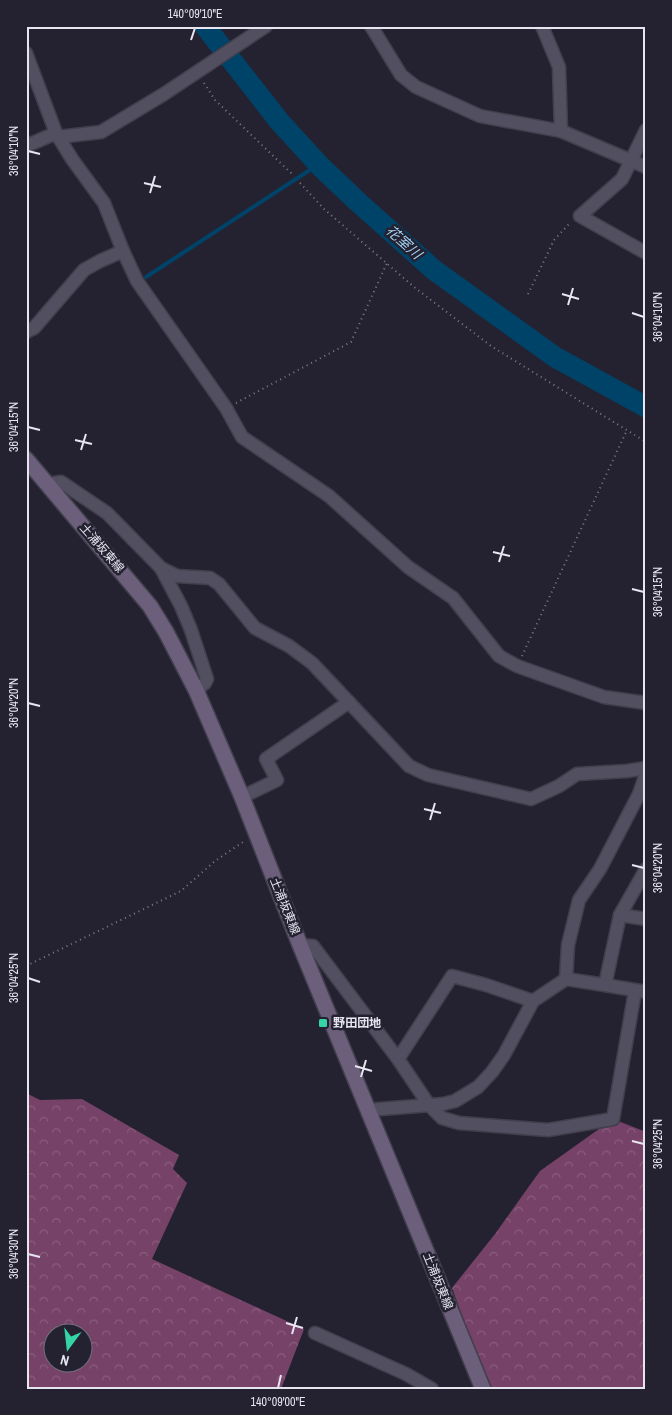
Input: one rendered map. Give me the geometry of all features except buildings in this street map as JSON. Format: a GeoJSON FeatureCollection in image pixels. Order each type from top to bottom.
{"type":"FeatureCollection","features":[{"type":"Feature","properties":{"kind":"main road","name":"土浦坂東線"},"geometry":{"type":"LineString","coordinates":[[26,459],[150,606],[166,632],[196,690],[242,798],[300,945],[483,1389]]}},
{"type":"Feature","properties":{"kind":"street"},"geometry":{"type":"LineString","coordinates":[[26,146],[57,135],[101,132],[266,26]]}},
{"type":"Feature","properties":{"kind":"street"},"geometry":{"type":"LineString","coordinates":[[542,26],[559,67],[561,131]]}},
{"type":"Feature","properties":{"kind":"street"},"geometry":{"type":"LineString","coordinates":[[374,27],[401,75],[416,88],[480,116],[561,131],[646,167]]}},
{"type":"Feature","properties":{"kind":"street"},"geometry":{"type":"LineString","coordinates":[[26,53],[57,135],[72,159],[104,202],[137,281],[226,408],[242,437],[329,496],[408,567],[453,598],[499,656],[517,666],[604,696],[646,703]]}},
{"type":"Feature","properties":{"kind":"street"},"geometry":{"type":"LineString","coordinates":[[646,130],[622,179],[580,216],[646,253]]}},
{"type":"Feature","properties":{"kind":"street"},"geometry":{"type":"LineString","coordinates":[[26,332],[34,328],[84,270],[123,251]]}},
{"type":"Feature","properties":{"kind":"street"},"geometry":{"type":"LineString","coordinates":[[47,484],[61,482],[107,513],[161,568],[191,630],[207,679],[196,690]]}},
{"type":"Feature","properties":{"kind":"street"},"geometry":{"type":"LineString","coordinates":[[161,568],[177,576],[210,578],[219,584],[255,628],[302,655],[409,766],[428,775],[531,799],[559,786],[577,774],[646,768]]}},
{"type":"Feature","properties":{"kind":"street"},"geometry":{"type":"LineString","coordinates":[[242,798],[277,780],[266,759],[349,702]]}},
{"type":"Feature","properties":{"kind":"street"},"geometry":{"type":"LineString","coordinates":[[566,979],[568,945],[579,900],[600,869],[639,794],[646,774]]}},
{"type":"Feature","properties":{"kind":"street"},"geometry":{"type":"LineString","coordinates":[[605,985],[620,915],[646,868]]}},
{"type":"Feature","properties":{"kind":"street"},"geometry":{"type":"LineString","coordinates":[[620,915],[646,919]]}},
{"type":"Feature","properties":{"kind":"street"},"geometry":{"type":"LineString","coordinates":[[300,945],[313,946],[398,1059],[429,1105],[442,1118],[459,1123],[548,1130],[613,1119],[641,992],[566,979],[533,1001],[504,1055],[478,1087],[454,1101],[429,1105],[368,1110]]}},
{"type":"Feature","properties":{"kind":"street"},"geometry":{"type":"LineString","coordinates":[[398,1059],[452,976],[533,1001]]}},
{"type":"Feature","properties":{"kind":"street"},"geometry":{"type":"LineString","coordinates":[[314,1333],[406,1374],[432,1389]]}},
{"type":"Feature","properties":{"kind":"path"},"geometry":{"type":"LineString","coordinates":[[197,72],[215,100],[292,174]]}},
{"type":"Feature","properties":{"kind":"path"},"geometry":{"type":"LineString","coordinates":[[300,184],[324,209],[414,287],[491,346],[646,442]]}},
{"type":"Feature","properties":{"kind":"path"},"geometry":{"type":"LineString","coordinates":[[528,294],[554,240],[580,216]]}},
{"type":"Feature","properties":{"kind":"path"},"geometry":{"type":"LineString","coordinates":[[226,408],[351,342],[387,262]]}},
{"type":"Feature","properties":{"kind":"path"},"geometry":{"type":"LineString","coordinates":[[517,666],[627,430]]}},
{"type":"Feature","properties":{"kind":"path"},"geometry":{"type":"LineString","coordinates":[[26,966],[181,891],[214,861],[256,834]]}},
{"type":"Feature","properties":{"kind":"green space"},"geometry":{"type":"Polygon","coordinates":[[[26,1093],[40,1100],[82,1099],[179,1155],[173,1169],[187,1183],[152,1259],[304,1329],[281,1389],[26,1389],[26,1093]]]}},
{"type":"Feature","properties":{"kind":"green space"},"geometry":{"type":"Polygon","coordinates":[[[613,1119],[646,1132],[646,1389],[489,1389],[452,1288],[495,1234],[540,1171],[613,1119]]]}},
{"type":"Feature","properties":{"kind":"waterway","name":"花室川"},"geometry":{"type":"LineString","coordinates":[[205,26],[279,121],[321,167],[434,270],[555,357],[646,407]]}},
{"type":"Feature","properties":{"kind":"waterway"},"geometry":{"type":"LineString","coordinates":[[146,277],[319,164]]}},
{"type":"Feature","properties":{"kind":"place","name":"野田団地"},"geometry":{"type":"Point","coordinates":[323,1023]}}]}
